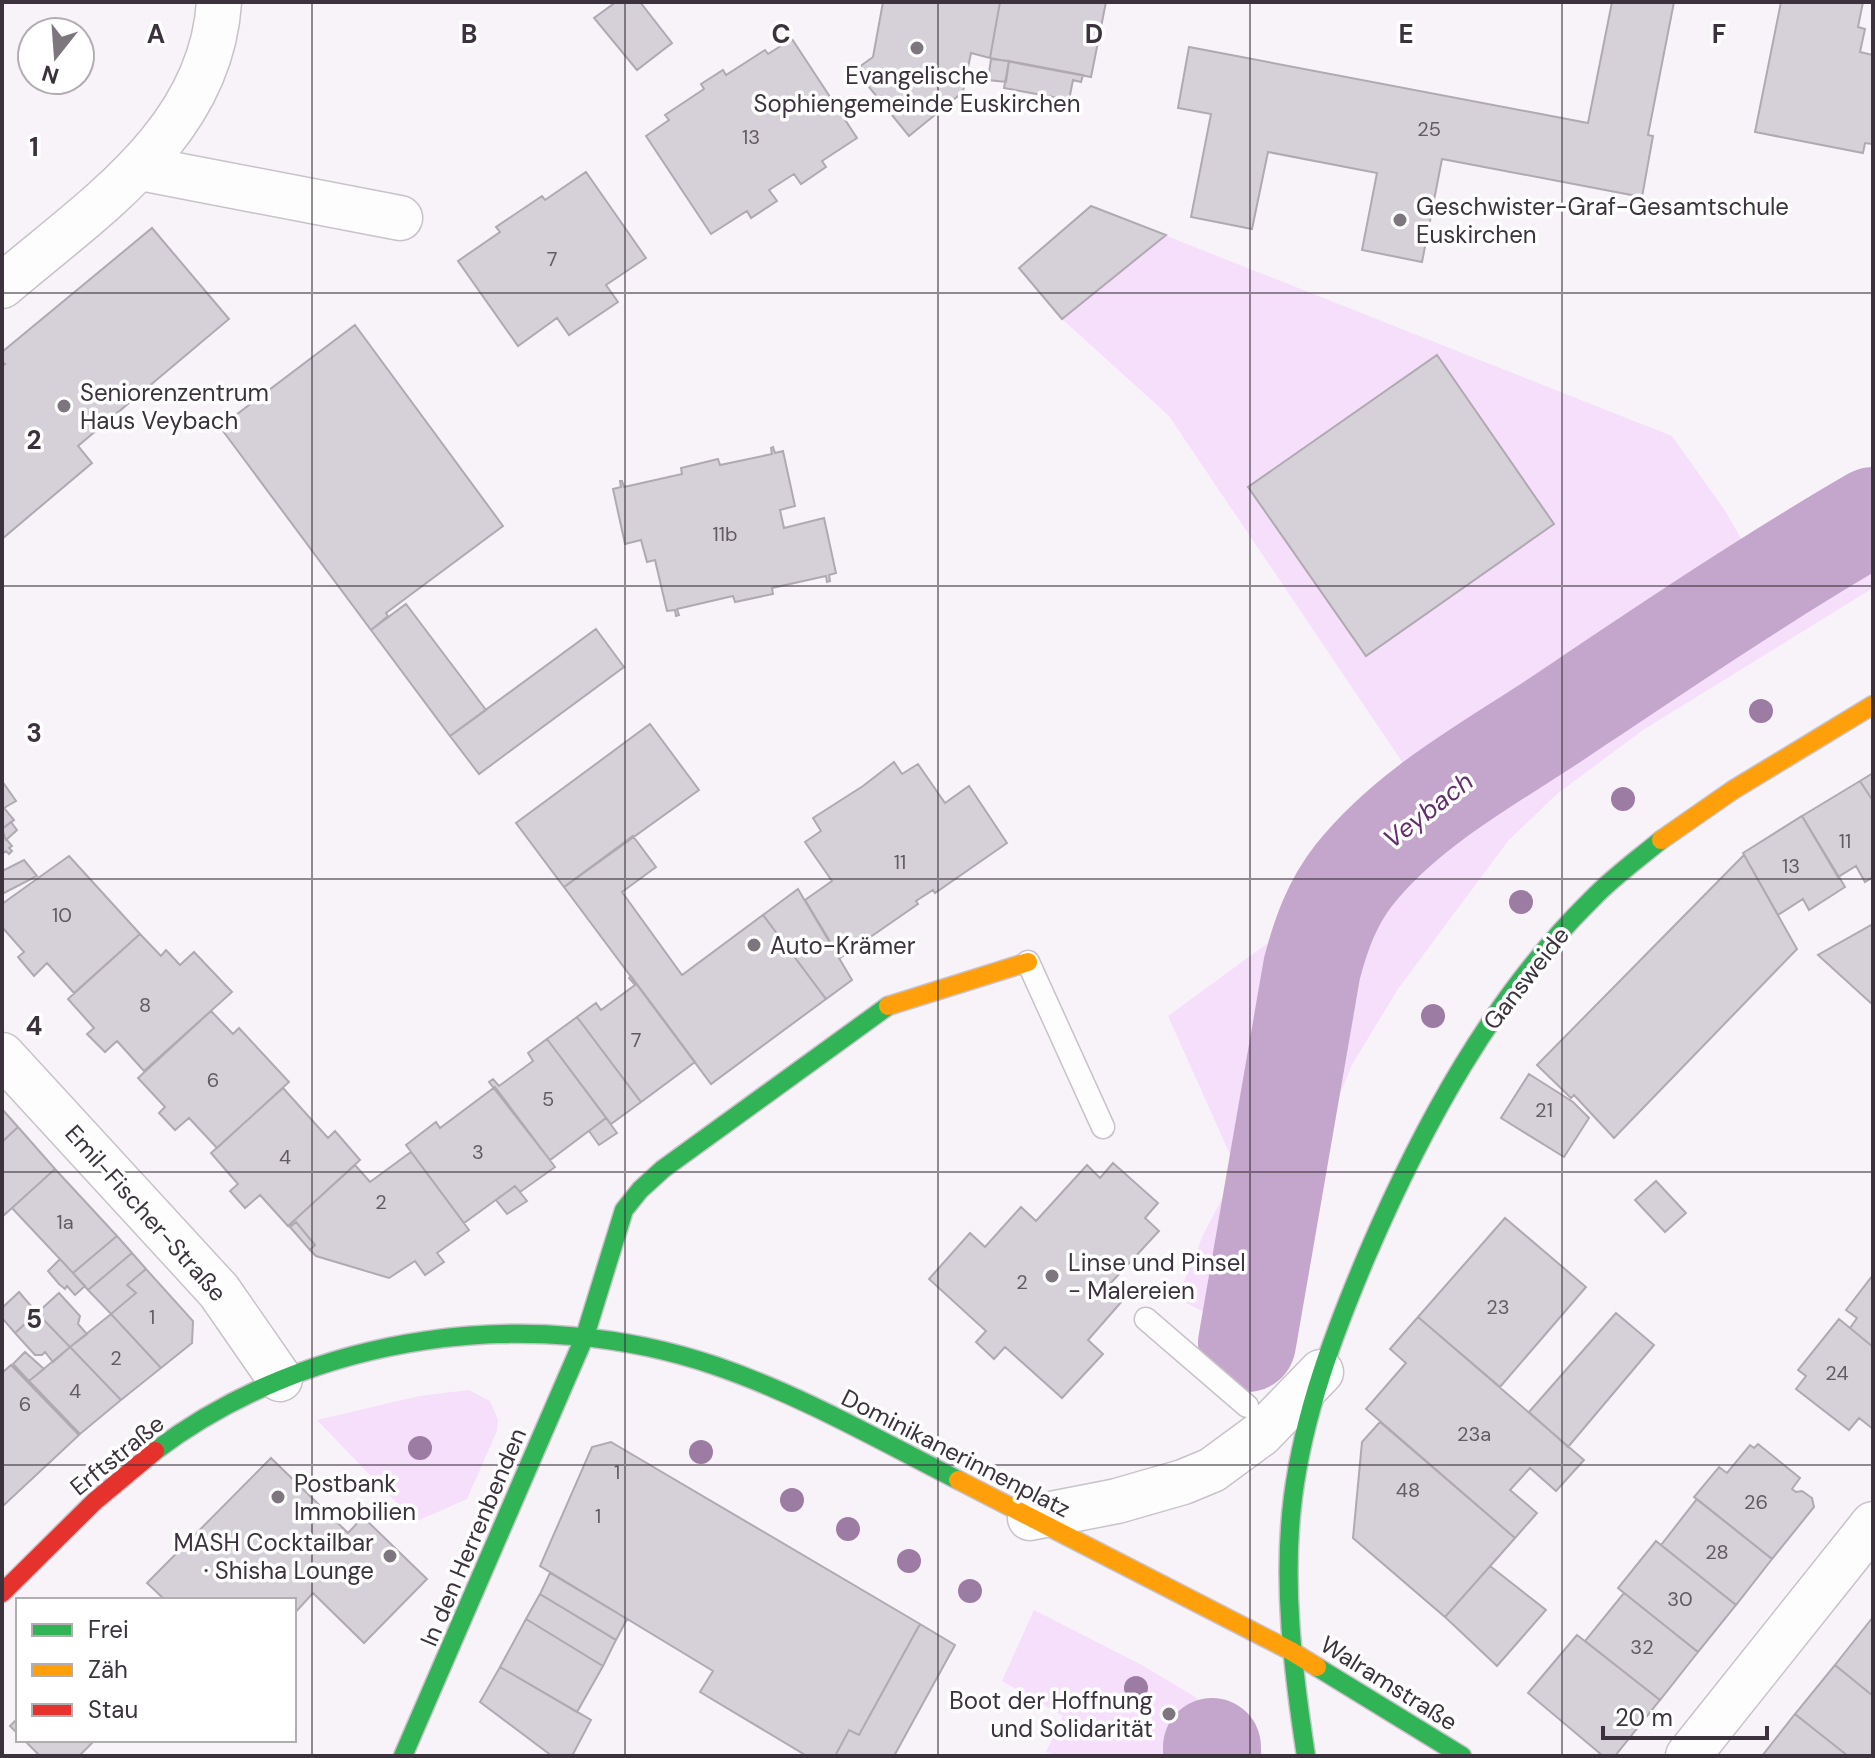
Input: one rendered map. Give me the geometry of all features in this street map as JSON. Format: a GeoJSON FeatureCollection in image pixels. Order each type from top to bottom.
{"type":"FeatureCollection","features":[{"type":"Feature","properties":{"kind":"street"},"geometry":{"type":"LineString","coordinates":[[2,286],[140,168],[175,125],[201,78],[214,39],[219,2]]}},
{"type":"Feature","properties":{"kind":"street"},"geometry":{"type":"LineString","coordinates":[[140,168],[400,218]]}},
{"type":"Feature","properties":{"kind":"street","name":"Gansweide"},"geometry":{"type":"LineString","coordinates":[[1306,1756],[1291,1651],[1289,1596],[1293,1498],[1307,1424],[1321,1372],[1354,1286],[1385,1214],[1438,1109],[1484,1030],[1566,925],[1603,889],[1661,841],[1732,791],[1873,705]]}},
{"type":"Feature","properties":{"kind":"street"},"geometry":{"type":"LineString","coordinates":[[585,1336],[624,1210],[663,1169],[886,1007],[1028,962]]}},
{"type":"Feature","properties":{"kind":"street","name":"Emil-Fischer-Straße"},"geometry":{"type":"LineString","coordinates":[[2,1055],[219,1291],[280,1379]]}},
{"type":"Feature","properties":{"kind":"street","name":"Dominikanerinnenplatz"},"geometry":{"type":"LineString","coordinates":[[280,1379],[390,1347],[473,1336],[585,1336],[664,1350],[759,1382],[807,1403],[1291,1651]]}},
{"type":"Feature","properties":{"kind":"street","name":"In den Herrenbenden"},"geometry":{"type":"LineString","coordinates":[[403,1756],[585,1336]]}},
{"type":"Feature","properties":{"kind":"street","name":"Gansweide"},"geometry":{"type":"LineString","coordinates":[[1030,1518],[1117,1501],[1183,1482],[1212,1470],[1261,1434],[1321,1372]]}},
{"type":"Feature","properties":{"kind":"street","name":"Erftstraße"},"geometry":{"type":"LineString","coordinates":[[2,1593],[94,1502],[169,1442],[232,1401],[280,1379]]}},
{"type":"Feature","properties":{"kind":"street"},"geometry":{"type":"LineString","coordinates":[[1688,1756],[1873,1524]]}},
{"type":"Feature","properties":{"kind":"street","name":"Walramstraße"},"geometry":{"type":"LineString","coordinates":[[1291,1651],[1462,1756]]}},
{"type":"Feature","properties":{"kind":"lane"},"geometry":{"type":"LineString","coordinates":[[1028,962],[1103,1127]]}},
{"type":"Feature","properties":{"kind":"lane"},"geometry":{"type":"LineString","coordinates":[[1146,1319],[1247,1406]]}},
{"type":"Feature","properties":{"kind":"shaded area"},"geometry":{"type":"Polygon","coordinates":[[[1091,206],[1672,436],[1726,512],[1744,544],[1873,469],[1873,588],[1643,730],[1557,794],[1508,841],[1398,989],[1353,1063],[1314,1155],[1271,1347],[1227,1344],[1204,1312],[1177,1298],[1204,1233],[1237,1170],[1168,1016],[1291,926],[1337,844],[1417,784],[1169,416],[1062,319],[1019,268],[1091,206]]]}},
{"type":"Feature","properties":{"kind":"shaded area"},"geometry":{"type":"Polygon","coordinates":[[[469,1390],[490,1401],[498,1420],[497,1431],[467,1499],[415,1522],[317,1420],[419,1396],[469,1390]]]}},
{"type":"Feature","properties":{"kind":"shaded area"},"geometry":{"type":"Polygon","coordinates":[[[1034,1610],[1140,1664],[1194,1696],[1226,1732],[1237,1756],[1055,1756],[1046,1752],[1063,1716],[1002,1681],[1034,1610]]]}},
{"type":"Feature","properties":{"kind":"building"},"geometry":{"type":"Polygon","coordinates":[[[616,2],[640,2],[672,43],[637,70],[594,18],[616,2]]]}},
{"type":"Feature","properties":{"kind":"building"},"geometry":{"type":"Polygon","coordinates":[[[883,2],[1000,2],[990,58],[971,53],[963,92],[909,136],[855,70],[873,57],[883,2]]]}},
{"type":"Feature","properties":{"kind":"building"},"geometry":{"type":"Polygon","coordinates":[[[1000,2],[1106,2],[1091,77],[990,58],[1000,2]]]}},
{"type":"Feature","properties":{"kind":"building"},"geometry":{"type":"Polygon","coordinates":[[[1612,2],[1674,2],[1648,135],[1653,136],[1642,197],[1442,159],[1422,262],[1362,250],[1377,173],[1268,152],[1252,229],[1191,217],[1211,114],[1178,108],[1189,47],[1588,123],[1612,2]]]}},
{"type":"Feature","properties":{"kind":"building"},"geometry":{"type":"Polygon","coordinates":[[[1781,2],[1863,2],[1858,27],[1865,29],[1860,52],[1873,55],[1873,144],[1865,143],[1863,153],[1755,132],[1781,2]]]}},
{"type":"Feature","properties":{"kind":"building"},"geometry":{"type":"Polygon","coordinates":[[[792,39],[857,138],[822,161],[826,167],[801,184],[794,174],[769,190],[777,201],[751,218],[747,211],[711,234],[646,136],[669,120],[665,115],[704,89],[701,84],[723,70],[726,75],[765,50],[768,54],[792,39]]]}},
{"type":"Feature","properties":{"kind":"building"},"geometry":{"type":"Polygon","coordinates":[[[991,59],[1009,61],[1006,82],[988,80],[991,59]]]}},
{"type":"Feature","properties":{"kind":"building"},"geometry":{"type":"Polygon","coordinates":[[[1009,61],[1083,75],[1081,82],[1073,80],[1069,100],[1004,88],[1009,61]]]}},
{"type":"Feature","properties":{"kind":"building"},"geometry":{"type":"Polygon","coordinates":[[[586,172],[646,258],[606,285],[618,302],[569,335],[557,318],[518,346],[458,261],[500,232],[496,227],[542,196],[545,200],[586,172]]]}},
{"type":"Feature","properties":{"kind":"building"},"geometry":{"type":"Polygon","coordinates":[[[1091,206],[1166,235],[1062,319],[1019,268],[1091,206]]]}},
{"type":"Feature","properties":{"kind":"building","name":"Seniorenzentrum Haus Veybach"},"geometry":{"type":"Polygon","coordinates":[[[152,228],[229,319],[78,446],[92,463],[2,539],[2,366],[5,364],[2,352],[152,228]]]}},
{"type":"Feature","properties":{"kind":"building"},"geometry":{"type":"Polygon","coordinates":[[[355,325],[503,526],[386,613],[388,616],[371,630],[220,427],[355,325]]]}},
{"type":"Feature","properties":{"kind":"building"},"geometry":{"type":"Polygon","coordinates":[[[1437,355],[1554,524],[1366,656],[1248,487],[1437,355]]]}},
{"type":"Feature","properties":{"kind":"building"},"geometry":{"type":"Polygon","coordinates":[[[773,447],[775,453],[783,451],[795,506],[780,510],[784,528],[824,518],[836,573],[829,575],[830,581],[827,582],[826,576],[772,588],[773,594],[735,602],[733,596],[677,609],[679,615],[676,616],[675,610],[667,611],[655,560],[647,562],[641,540],[625,544],[613,489],[621,487],[620,481],[624,487],[682,474],[681,468],[718,459],[720,465],[772,454],[773,447]]]}},
{"type":"Feature","properties":{"kind":"building"},"geometry":{"type":"Polygon","coordinates":[[[406,604],[486,710],[450,736],[371,630],[406,604]]]}},
{"type":"Feature","properties":{"kind":"building"},"geometry":{"type":"Polygon","coordinates":[[[596,629],[624,667],[479,774],[450,736],[596,629]]]}},
{"type":"Feature","properties":{"kind":"building"},"geometry":{"type":"Polygon","coordinates":[[[650,724],[699,790],[564,887],[516,823],[650,724]]]}},
{"type":"Feature","properties":{"kind":"building"},"geometry":{"type":"Polygon","coordinates":[[[894,762],[902,774],[918,764],[945,803],[969,786],[1007,843],[935,893],[933,890],[916,901],[918,904],[840,958],[805,900],[832,881],[805,842],[821,831],[813,818],[894,762]]]}},
{"type":"Feature","properties":{"kind":"building"},"geometry":{"type":"Polygon","coordinates":[[[1873,773],[1873,801],[1860,781],[1873,773]]]}},
{"type":"Feature","properties":{"kind":"building"},"geometry":{"type":"Polygon","coordinates":[[[2,781],[16,801],[4,808],[14,820],[2,829],[2,781]]]}},
{"type":"Feature","properties":{"kind":"building"},"geometry":{"type":"Polygon","coordinates":[[[1860,781],[1873,801],[1873,877],[1865,882],[1856,866],[1838,877],[1802,816],[1860,781]]]}},
{"type":"Feature","properties":{"kind":"building"},"geometry":{"type":"Polygon","coordinates":[[[1802,816],[1845,887],[1809,910],[1803,899],[1778,915],[1743,853],[1802,816]]]}},
{"type":"Feature","properties":{"kind":"building"},"geometry":{"type":"Polygon","coordinates":[[[11,822],[17,830],[6,840],[2,829],[11,822]]]}},
{"type":"Feature","properties":{"kind":"building"},"geometry":{"type":"Polygon","coordinates":[[[2,834],[12,846],[9,854],[6,851],[2,854],[2,834]]]}},
{"type":"Feature","properties":{"kind":"building","name":"Auto-Krämer"},"geometry":{"type":"Polygon","coordinates":[[[633,836],[656,867],[622,892],[682,975],[763,915],[826,999],[711,1084],[564,887],[633,836]]]}},
{"type":"Feature","properties":{"kind":"building"},"geometry":{"type":"Polygon","coordinates":[[[1744,855],[1797,949],[1614,1138],[1574,1095],[1571,1098],[1537,1065],[1744,855]]]}},
{"type":"Feature","properties":{"kind":"building"},"geometry":{"type":"Polygon","coordinates":[[[69,856],[140,934],[74,993],[47,963],[34,976],[18,957],[24,952],[2,927],[2,904],[69,856]]]}},
{"type":"Feature","properties":{"kind":"building"},"geometry":{"type":"Polygon","coordinates":[[[24,860],[37,876],[2,894],[2,871],[24,860]]]}},
{"type":"Feature","properties":{"kind":"building"},"geometry":{"type":"Polygon","coordinates":[[[798,889],[852,980],[826,999],[763,915],[798,889]]]}},
{"type":"Feature","properties":{"kind":"building"},"geometry":{"type":"Polygon","coordinates":[[[1873,924],[1873,1005],[1818,955],[1873,924]]]}},
{"type":"Feature","properties":{"kind":"building"},"geometry":{"type":"Polygon","coordinates":[[[140,934],[161,956],[166,950],[180,965],[194,952],[232,992],[144,1071],[117,1041],[105,1052],[87,1034],[94,1028],[68,999],[140,934]]]}},
{"type":"Feature","properties":{"kind":"building"},"geometry":{"type":"Polygon","coordinates":[[[631,976],[695,1062],[641,1102],[577,1017],[596,1003],[601,1010],[635,985],[629,978],[631,976]]]}},
{"type":"Feature","properties":{"kind":"building"},"geometry":{"type":"Polygon","coordinates":[[[211,1011],[233,1034],[239,1028],[289,1082],[217,1148],[189,1118],[175,1130],[159,1113],[165,1107],[138,1078],[211,1011]]]}},
{"type":"Feature","properties":{"kind":"building"},"geometry":{"type":"Polygon","coordinates":[[[577,1017],[641,1102],[611,1124],[547,1039],[577,1017]]]}},
{"type":"Feature","properties":{"kind":"building"},"geometry":{"type":"Polygon","coordinates":[[[547,1039],[606,1118],[550,1160],[489,1082],[493,1079],[499,1086],[533,1061],[528,1053],[547,1039]]]}},
{"type":"Feature","properties":{"kind":"building"},"geometry":{"type":"Polygon","coordinates":[[[1529,1074],[1573,1102],[1589,1118],[1564,1157],[1501,1118],[1529,1074]]]}},
{"type":"Feature","properties":{"kind":"building"},"geometry":{"type":"Polygon","coordinates":[[[495,1087],[555,1167],[520,1192],[515,1186],[464,1223],[406,1145],[436,1122],[440,1128],[495,1087]]]}},
{"type":"Feature","properties":{"kind":"building"},"geometry":{"type":"Polygon","coordinates":[[[283,1088],[328,1138],[335,1131],[360,1160],[288,1226],[260,1195],[245,1208],[230,1191],[238,1184],[211,1153],[283,1088]]]}},
{"type":"Feature","properties":{"kind":"building"},"geometry":{"type":"Polygon","coordinates":[[[2,1109],[18,1127],[2,1142],[2,1109]]]}},
{"type":"Feature","properties":{"kind":"building"},"geometry":{"type":"Polygon","coordinates":[[[606,1118],[617,1133],[599,1145],[589,1131],[606,1118]]]}},
{"type":"Feature","properties":{"kind":"building"},"geometry":{"type":"Polygon","coordinates":[[[18,1127],[55,1169],[2,1217],[2,1142],[18,1127]]]}},
{"type":"Feature","properties":{"kind":"building"},"geometry":{"type":"Polygon","coordinates":[[[411,1152],[469,1230],[437,1253],[444,1262],[425,1275],[415,1261],[389,1278],[316,1256],[310,1250],[315,1245],[296,1222],[288,1226],[355,1165],[370,1182],[411,1152]]]}},
{"type":"Feature","properties":{"kind":"building"},"geometry":{"type":"Polygon","coordinates":[[[1113,1163],[1158,1203],[1145,1218],[1159,1231],[1108,1286],[1123,1300],[1088,1340],[1103,1354],[1062,1398],[1005,1347],[994,1359],[976,1342],[986,1331],[929,1279],[970,1233],[985,1247],[1021,1207],[1036,1221],[1087,1165],[1100,1178],[1113,1163]]]}},
{"type":"Feature","properties":{"kind":"building"},"geometry":{"type":"Polygon","coordinates":[[[55,1169],[117,1236],[73,1273],[12,1208],[55,1169]]]}},
{"type":"Feature","properties":{"kind":"building"},"geometry":{"type":"Polygon","coordinates":[[[1656,1181],[1686,1213],[1665,1232],[1635,1200],[1656,1181]]]}},
{"type":"Feature","properties":{"kind":"building"},"geometry":{"type":"Polygon","coordinates":[[[515,1186],[527,1201],[507,1214],[496,1200],[515,1186]]]}},
{"type":"Feature","properties":{"kind":"building"},"geometry":{"type":"Polygon","coordinates":[[[1505,1218],[1586,1287],[1500,1387],[1418,1317],[1505,1218]]]}},
{"type":"Feature","properties":{"kind":"building"},"geometry":{"type":"Polygon","coordinates":[[[296,1222],[315,1245],[310,1250],[290,1227],[296,1222]]]}},
{"type":"Feature","properties":{"kind":"building"},"geometry":{"type":"Polygon","coordinates":[[[117,1236],[132,1253],[88,1290],[73,1273],[117,1236]]]}},
{"type":"Feature","properties":{"kind":"building"},"geometry":{"type":"Polygon","coordinates":[[[132,1253],[146,1269],[127,1285],[136,1293],[111,1314],[88,1290],[132,1253]]]}},
{"type":"Feature","properties":{"kind":"building"},"geometry":{"type":"Polygon","coordinates":[[[60,1259],[85,1286],[75,1295],[67,1286],[65,1289],[59,1284],[48,1271],[60,1259]]]}},
{"type":"Feature","properties":{"kind":"building"},"geometry":{"type":"Polygon","coordinates":[[[146,1269],[193,1321],[192,1343],[161,1368],[111,1314],[136,1293],[127,1285],[146,1269]]]}},
{"type":"Feature","properties":{"kind":"building"},"geometry":{"type":"Polygon","coordinates":[[[1873,1275],[1873,1347],[1850,1328],[1857,1318],[1846,1310],[1873,1275]]]}},
{"type":"Feature","properties":{"kind":"building"},"geometry":{"type":"Polygon","coordinates":[[[19,1292],[37,1313],[15,1333],[2,1318],[2,1308],[19,1292]]]}},
{"type":"Feature","properties":{"kind":"building"},"geometry":{"type":"Polygon","coordinates":[[[59,1293],[80,1316],[78,1324],[87,1334],[70,1347],[37,1313],[59,1293]]]}},
{"type":"Feature","properties":{"kind":"building"},"geometry":{"type":"Polygon","coordinates":[[[37,1313],[70,1347],[53,1362],[45,1352],[35,1355],[15,1333],[37,1313]]]}},
{"type":"Feature","properties":{"kind":"building"},"geometry":{"type":"Polygon","coordinates":[[[1616,1313],[1654,1345],[1568,1447],[1529,1412],[1616,1313]]]}},
{"type":"Feature","properties":{"kind":"building"},"geometry":{"type":"Polygon","coordinates":[[[111,1314],[161,1368],[121,1400],[70,1347],[111,1314]]]}},
{"type":"Feature","properties":{"kind":"building"},"geometry":{"type":"Polygon","coordinates":[[[1418,1317],[1584,1460],[1556,1491],[1530,1468],[1510,1490],[1537,1513],[1515,1538],[1366,1409],[1406,1363],[1390,1349],[1418,1317]]]}},
{"type":"Feature","properties":{"kind":"building"},"geometry":{"type":"Polygon","coordinates":[[[1839,1319],[1873,1347],[1873,1429],[1859,1418],[1849,1430],[1796,1389],[1806,1376],[1798,1370],[1839,1319]]]}},
{"type":"Feature","properties":{"kind":"building"},"geometry":{"type":"Polygon","coordinates":[[[70,1347],[121,1400],[80,1434],[29,1381],[70,1347]]]}},
{"type":"Feature","properties":{"kind":"building"},"geometry":{"type":"Polygon","coordinates":[[[25,1352],[44,1369],[29,1381],[13,1364],[25,1352]]]}},
{"type":"Feature","properties":{"kind":"building"},"geometry":{"type":"Polygon","coordinates":[[[11,1365],[79,1435],[4,1505],[2,1373],[11,1365]]]}},
{"type":"Feature","properties":{"kind":"building"},"geometry":{"type":"Polygon","coordinates":[[[1380,1422],[1515,1538],[1445,1617],[1353,1538],[1362,1442],[1380,1422]]]}},
{"type":"Feature","properties":{"kind":"building"},"geometry":{"type":"Polygon","coordinates":[[[611,1442],[920,1624],[859,1735],[849,1730],[835,1756],[807,1756],[700,1692],[713,1671],[540,1566],[592,1447],[611,1442]]]}},
{"type":"Feature","properties":{"kind":"building"},"geometry":{"type":"Polygon","coordinates":[[[1758,1444],[1800,1478],[1792,1489],[1812,1498],[1814,1507],[1772,1559],[1694,1497],[1719,1467],[1727,1473],[1750,1445],[1754,1448],[1758,1444]]]}},
{"type":"Feature","properties":{"kind":"building"},"geometry":{"type":"Polygon","coordinates":[[[271,1458],[348,1533],[363,1517],[427,1579],[364,1643],[313,1593],[296,1612],[296,1598],[163,1598],[147,1583],[271,1458]]]}},
{"type":"Feature","properties":{"kind":"building"},"geometry":{"type":"Polygon","coordinates":[[[1697,1499],[1772,1559],[1736,1605],[1661,1545],[1697,1499]]]}},
{"type":"Feature","properties":{"kind":"building"},"geometry":{"type":"Polygon","coordinates":[[[1656,1541],[1736,1605],[1698,1652],[1618,1588],[1656,1541]]]}},
{"type":"Feature","properties":{"kind":"building"},"geometry":{"type":"Polygon","coordinates":[[[1490,1566],[1546,1610],[1497,1666],[1445,1617],[1490,1566]]]}},
{"type":"Feature","properties":{"kind":"building"},"geometry":{"type":"Polygon","coordinates":[[[550,1573],[627,1619],[616,1640],[540,1594],[550,1573]]]}},
{"type":"Feature","properties":{"kind":"building"},"geometry":{"type":"Polygon","coordinates":[[[1624,1593],[1698,1652],[1660,1700],[1585,1641],[1624,1593]]]}},
{"type":"Feature","properties":{"kind":"building"},"geometry":{"type":"Polygon","coordinates":[[[540,1594],[616,1640],[603,1666],[526,1619],[540,1594]]]}},
{"type":"Feature","properties":{"kind":"building"},"geometry":{"type":"Polygon","coordinates":[[[1873,1617],[1873,1696],[1835,1665],[1873,1617]]]}},
{"type":"Feature","properties":{"kind":"building"},"geometry":{"type":"Polygon","coordinates":[[[526,1619],[603,1666],[577,1712],[500,1667],[526,1619]]]}},
{"type":"Feature","properties":{"kind":"building"},"geometry":{"type":"Polygon","coordinates":[[[920,1624],[955,1645],[894,1756],[835,1756],[849,1730],[859,1735],[920,1624]]]}},
{"type":"Feature","properties":{"kind":"building"},"geometry":{"type":"Polygon","coordinates":[[[1577,1635],[1660,1700],[1615,1756],[1603,1756],[1528,1693],[1577,1635]]]}},
{"type":"Feature","properties":{"kind":"building"},"geometry":{"type":"Polygon","coordinates":[[[1835,1665],[1873,1696],[1873,1756],[1848,1756],[1795,1714],[1835,1665]]]}},
{"type":"Feature","properties":{"kind":"building"},"geometry":{"type":"Polygon","coordinates":[[[500,1667],[591,1720],[572,1756],[552,1756],[480,1702],[500,1667]]]}},
{"type":"Feature","properties":{"kind":"building"},"geometry":{"type":"Polygon","coordinates":[[[1795,1714],[1848,1756],[1762,1756],[1795,1714]]]}},
{"type":"Feature","properties":{"kind":"building"},"geometry":{"type":"Polygon","coordinates":[[[26,1742],[93,1742],[79,1756],[40,1756],[26,1742]]]}},
{"type":"Feature","properties":{"kind":"waterway","name":"Veybach"},"geometry":{"type":"LineString","coordinates":[[1247,1343],[1312,968],[1328,919],[1354,875],[1399,828],[1451,788],[1716,613],[1873,516]]}},
{"type":"Feature","properties":{"kind":"waterway","name":"Veybach"},"geometry":{"type":"LineString","coordinates":[[1212,1747],[1212,1756]]}},
{"type":"Feature","properties":{"kind":"traffic: fast"},"geometry":{"type":"LineString","coordinates":[[1306,1756],[1290,1627],[1290,1529],[1305,1434],[1343,1314],[1411,1159],[1491,1021],[1556,937],[1608,883],[1661,840]]}},
{"type":"Feature","properties":{"kind":"traffic: fast"},"geometry":{"type":"LineString","coordinates":[[403,1756],[585,1336],[624,1210],[663,1169],[888,1006]]}},
{"type":"Feature","properties":{"kind":"traffic: fast"},"geometry":{"type":"LineString","coordinates":[[155,1451],[216,1411],[283,1379],[353,1356],[425,1341],[499,1334],[573,1336],[645,1347],[716,1366],[779,1390],[958,1480]]}},
{"type":"Feature","properties":{"kind":"traffic: fast"},"geometry":{"type":"LineString","coordinates":[[1317,1667],[1462,1756]]}},
{"type":"Feature","properties":{"kind":"traffic: slow"},"geometry":{"type":"LineString","coordinates":[[1661,840],[1733,790],[1873,705]]}},
{"type":"Feature","properties":{"kind":"traffic: slow"},"geometry":{"type":"LineString","coordinates":[[888,1006],[1028,962]]}},
{"type":"Feature","properties":{"kind":"traffic: slow"},"geometry":{"type":"LineString","coordinates":[[958,1480],[1317,1667]]}},
{"type":"Feature","properties":{"kind":"traffic: jam"},"geometry":{"type":"LineString","coordinates":[[2,1593],[95,1501],[155,1451]]}},
{"type":"Feature","properties":{"kind":"place","name":"Evangelische Sophiengemeinde Euskirchen"},"geometry":{"type":"Point","coordinates":[917,48]}},
{"type":"Feature","properties":{"kind":"place","name":"Geschwister-Graf-Gesamtschule Euskirchen"},"geometry":{"type":"Point","coordinates":[1400,220]}},
{"type":"Feature","properties":{"kind":"place","name":"Seniorenzentrum Haus Veybach"},"geometry":{"type":"Point","coordinates":[64,406]}},
{"type":"Feature","properties":{"kind":"place","name":"Auto-Krämer"},"geometry":{"type":"Point","coordinates":[754,945]}},
{"type":"Feature","properties":{"kind":"place","name":"Linse und Pinsel - Malereien"},"geometry":{"type":"Point","coordinates":[1052,1276]}},
{"type":"Feature","properties":{"kind":"place","name":"Postbank Immobilien"},"geometry":{"type":"Point","coordinates":[278,1497]}},
{"type":"Feature","properties":{"kind":"place","name":"MASH Cocktailbar · Shisha Lounge"},"geometry":{"type":"Point","coordinates":[390,1556]}},
{"type":"Feature","properties":{"kind":"place","name":"Boot der Hoffnung und Solidarität"},"geometry":{"type":"Point","coordinates":[1169,1714]}}]}
